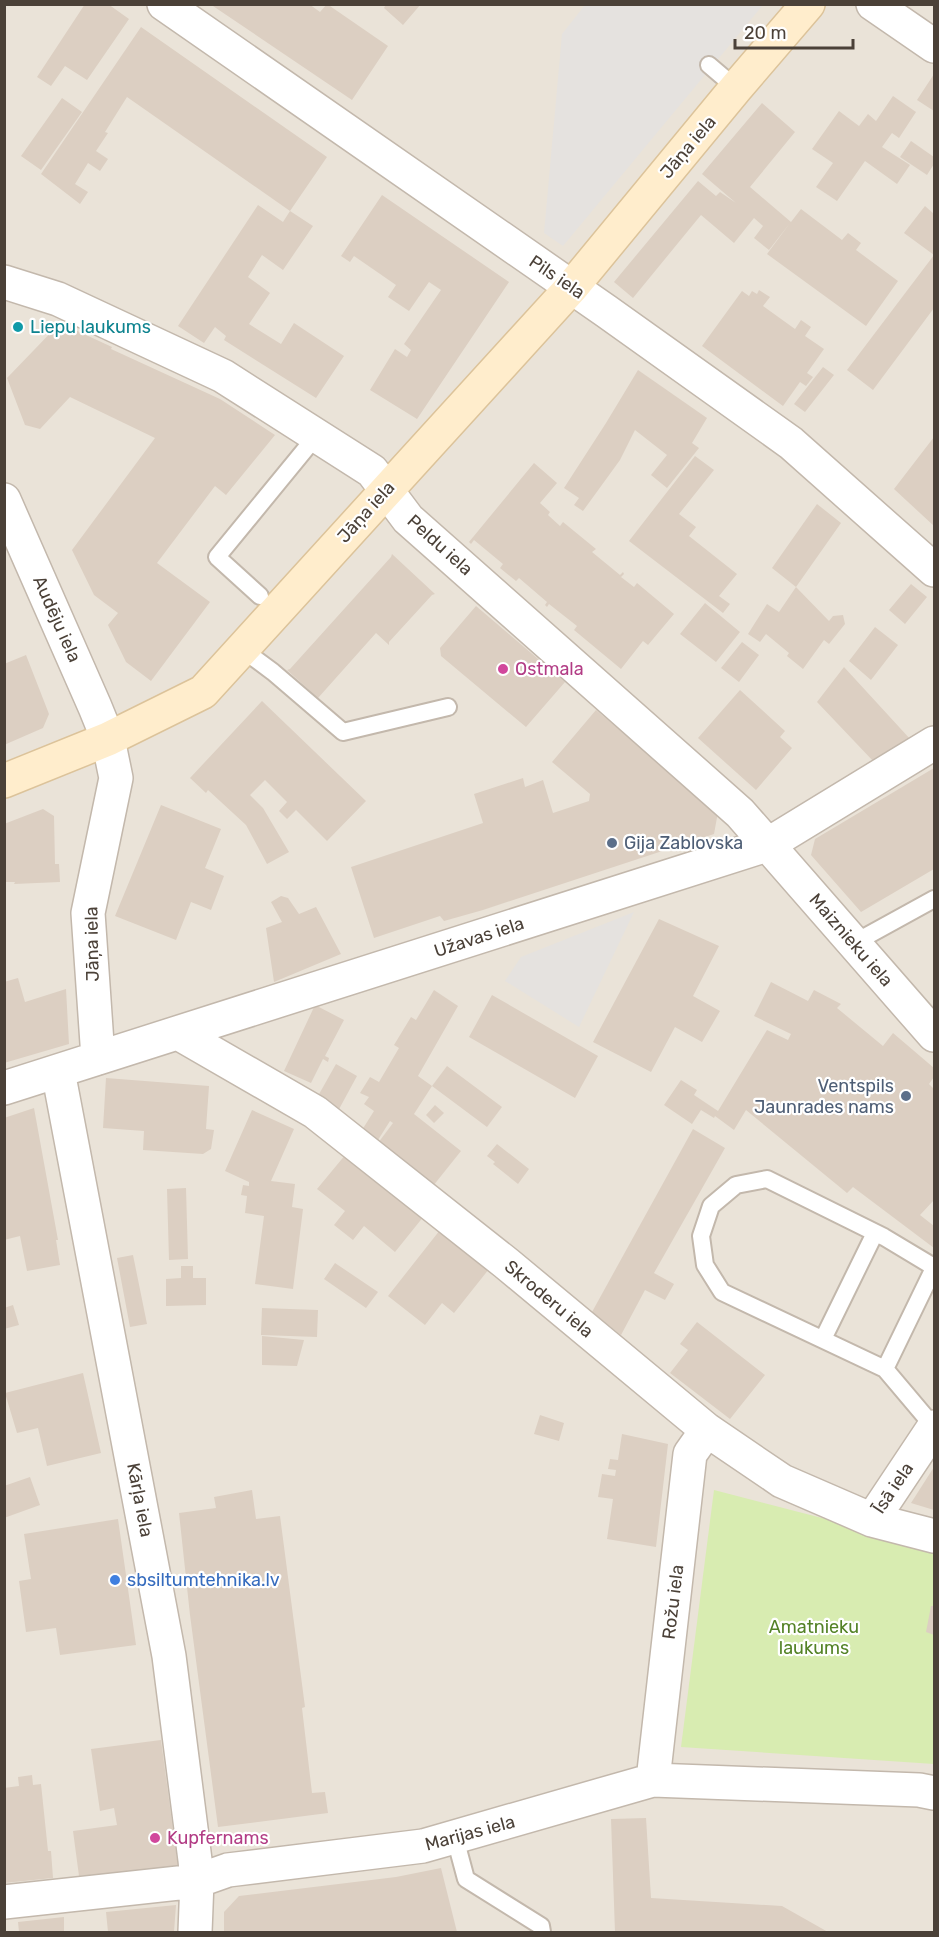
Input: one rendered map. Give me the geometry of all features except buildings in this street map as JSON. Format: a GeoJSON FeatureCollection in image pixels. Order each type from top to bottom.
{"type":"FeatureCollection","features":[{"type":"Feature","properties":{"kind":"street","name":"Pils iela"},"geometry":{"type":"LineString","coordinates":[[164,4],[606,311],[790,442],[934,570]]}},
{"type":"Feature","properties":{"kind":"street"},"geometry":{"type":"LineString","coordinates":[[873,4],[934,46]]}},
{"type":"Feature","properties":{"kind":"street","name":"Jāņa iela"},"geometry":{"type":"LineString","coordinates":[[98,1058],[88,913],[116,778],[108,739],[202,692],[571,288],[802,7]]}},
{"type":"Feature","properties":{"kind":"street","name":"Peldu iela"},"geometry":{"type":"LineString","coordinates":[[4,282],[58,299],[223,376],[372,471],[408,519],[740,813],[767,845]]}},
{"type":"Feature","properties":{"kind":"street","name":"Audēju iela"},"geometry":{"type":"LineString","coordinates":[[4,500],[108,739]]}},
{"type":"Feature","properties":{"kind":"street"},"geometry":{"type":"LineString","coordinates":[[4,781],[108,739]]}},
{"type":"Feature","properties":{"kind":"street","name":"Užavas iela"},"geometry":{"type":"LineString","coordinates":[[4,1088],[767,845],[934,743]]}},
{"type":"Feature","properties":{"kind":"street","name":"Maiznieku iela"},"geometry":{"type":"LineString","coordinates":[[767,845],[934,1035]]}},
{"type":"Feature","properties":{"kind":"street","name":"Skroderu iela"},"geometry":{"type":"LineString","coordinates":[[178,1033],[315,1112],[506,1263],[707,1430],[782,1481],[872,1520],[934,1536]]}},
{"type":"Feature","properties":{"kind":"street","name":"Kārļa iela"},"geometry":{"type":"LineString","coordinates":[[58,1071],[169,1656],[197,1881],[195,1932]]}},
{"type":"Feature","properties":{"kind":"street","name":"Īsā iela"},"geometry":{"type":"LineString","coordinates":[[872,1520],[934,1427]]}},
{"type":"Feature","properties":{"kind":"street","name":"Rožu iela"},"geometry":{"type":"LineString","coordinates":[[653,1780],[690,1454],[707,1430]]}},
{"type":"Feature","properties":{"kind":"street","name":"Marijas iela"},"geometry":{"type":"LineString","coordinates":[[4,1902],[197,1881],[228,1870],[423,1846],[653,1780],[919,1790],[934,1793]]}},
{"type":"Feature","properties":{"kind":"lane"},"geometry":{"type":"LineString","coordinates":[[709,65],[736,88]]}},
{"type":"Feature","properties":{"kind":"lane"},"geometry":{"type":"LineString","coordinates":[[260,596],[217,557],[317,435]]}},
{"type":"Feature","properties":{"kind":"lane"},"geometry":{"type":"LineString","coordinates":[[242,649],[344,732],[448,707]]}},
{"type":"Feature","properties":{"kind":"lane"},"geometry":{"type":"LineString","coordinates":[[854,943],[934,899]]}},
{"type":"Feature","properties":{"kind":"lane"},"geometry":{"type":"LineString","coordinates":[[885,1369],[934,1267],[874,1233],[767,1179],[736,1185],[711,1206],[701,1236],[705,1264],[722,1292],[885,1369],[934,1427]]}},
{"type":"Feature","properties":{"kind":"lane"},"geometry":{"type":"LineString","coordinates":[[823,1339],[874,1233]]}},
{"type":"Feature","properties":{"kind":"lane"},"geometry":{"type":"LineString","coordinates":[[455,1838],[466,1879],[541,1926],[542,1932]]}},
{"type":"Feature","properties":{"kind":"shaded area"},"geometry":{"type":"Polygon","coordinates":[[[5,5],[934,5],[934,1932],[5,1932],[5,5]]]}},
{"type":"Feature","properties":{"kind":"shaded area"},"geometry":{"type":"Polygon","coordinates":[[[585,5],[763,5],[563,246],[544,233],[562,34],[585,5]]]}},
{"type":"Feature","properties":{"kind":"shaded area"},"geometry":{"type":"Polygon","coordinates":[[[634,912],[579,1027],[505,981],[521,957],[634,912]]]}},
{"type":"Feature","properties":{"kind":"green space","name":"Amatnieku laukums"},"geometry":{"type":"Polygon","coordinates":[[[714,1490],[934,1547],[934,1764],[681,1747],[714,1490]]]}},
{"type":"Feature","properties":{"kind":"place","name":"Liepu laukums"},"geometry":{"type":"Point","coordinates":[18,327]}},
{"type":"Feature","properties":{"kind":"place","name":"Ostmala"},"geometry":{"type":"Point","coordinates":[503,669]}},
{"type":"Feature","properties":{"kind":"place","name":"Gija Zablovska"},"geometry":{"type":"Point","coordinates":[612,843]}},
{"type":"Feature","properties":{"kind":"place","name":"Ventspils Jaunrades nams"},"geometry":{"type":"Point","coordinates":[906,1096]}},
{"type":"Feature","properties":{"kind":"place","name":"sbsiltumtehnika.lv"},"geometry":{"type":"Point","coordinates":[115,1580]}},
{"type":"Feature","properties":{"kind":"place","name":"Kupfernams"},"geometry":{"type":"Point","coordinates":[155,1838]}}]}
